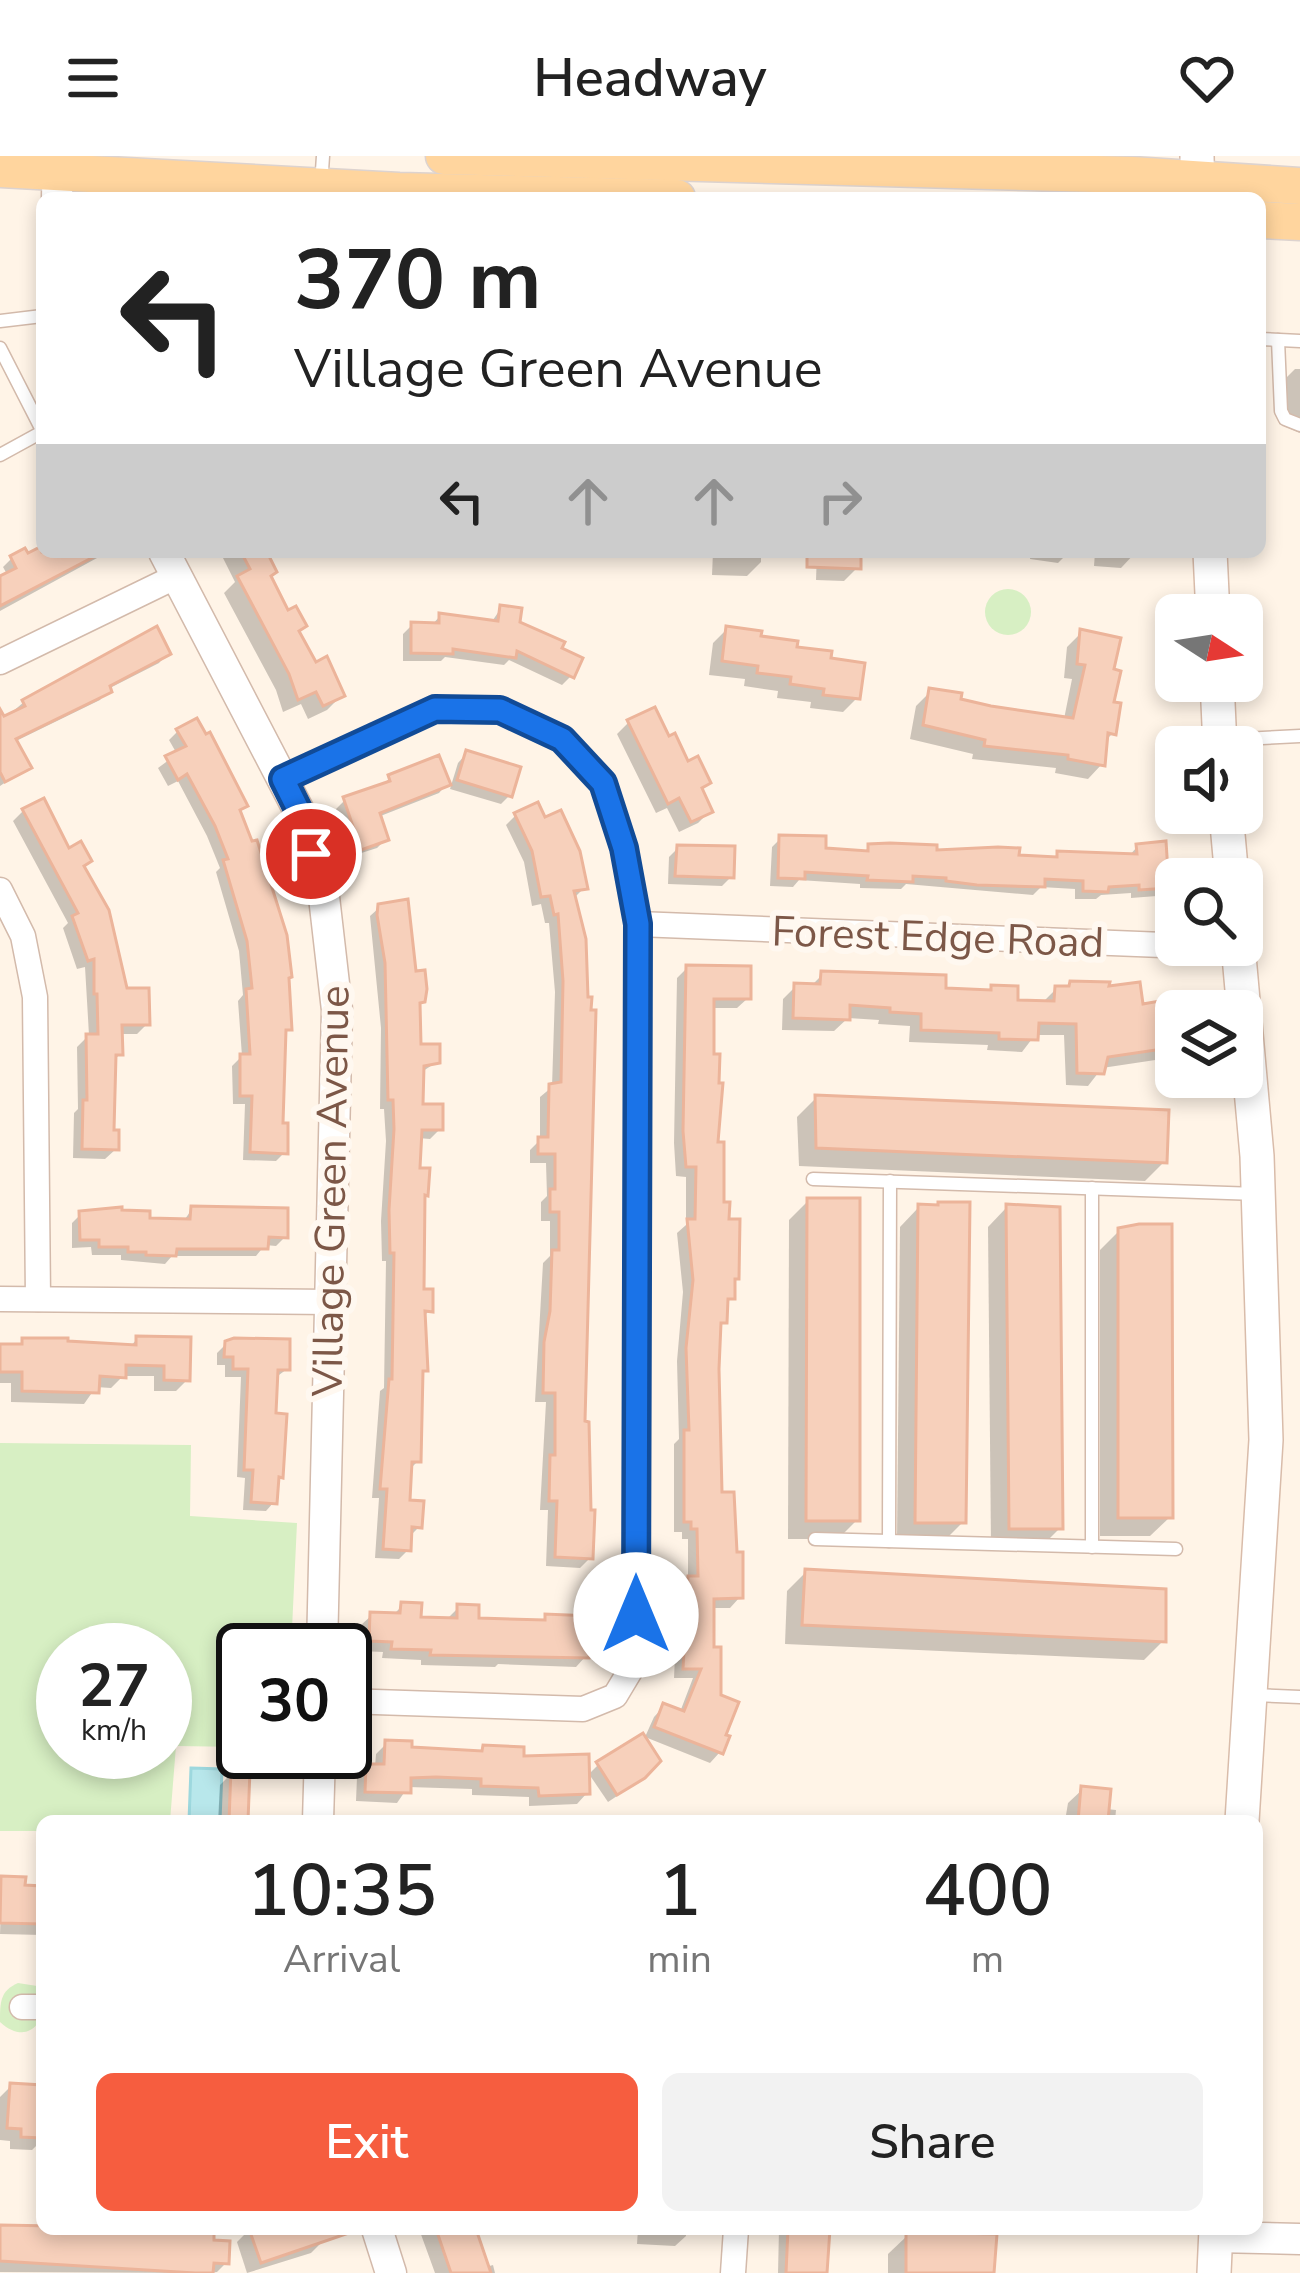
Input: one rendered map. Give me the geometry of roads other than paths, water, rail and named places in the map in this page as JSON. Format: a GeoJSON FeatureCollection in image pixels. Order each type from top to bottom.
{"type":"FeatureCollection","features":[{"type":"Feature","properties":{"kind":"main road"},"geometry":{"type":"LineString","coordinates":[[444,156],[651,192]]}},
{"type":"Feature","properties":{"kind":"main road"},"geometry":{"type":"LineString","coordinates":[[0,170],[58,176],[325,180],[382,192]]}},
{"type":"Feature","properties":{"kind":"main road"},"geometry":{"type":"LineString","coordinates":[[430,192],[589,178],[1197,178],[1300,186]]}},
{"type":"Feature","properties":{"kind":"main road"},"geometry":{"type":"LineString","coordinates":[[1266,220],[1300,222]]}},
{"type":"Feature","properties":{"kind":"main road"},"geometry":{"type":"LineString","coordinates":[[1210,558],[1213,594]]}},
{"type":"Feature","properties":{"kind":"main road"},"geometry":{"type":"LineString","coordinates":[[1240,966],[1258,1194],[1266,1440],[1242,1815]]}},
{"type":"Feature","properties":{"kind":"main road"},"geometry":{"type":"LineString","coordinates":[[1214,2273],[1216,2235]]}},
{"type":"Feature","properties":{"kind":"street"},"geometry":{"type":"LineString","coordinates":[[0,662],[171,564]]}},
{"type":"Feature","properties":{"kind":"street","name":"Village Green Avenue"},"geometry":{"type":"LineString","coordinates":[[171,564],[299,811],[324,897],[338,1010],[323,1623]]}},
{"type":"Feature","properties":{"kind":"street"},"geometry":{"type":"LineString","coordinates":[[283,779],[435,709],[500,710],[562,739],[603,783],[624,848],[638,924],[635,1661],[615,1696],[584,1708],[372,1701]]}},
{"type":"Feature","properties":{"kind":"street"},"geometry":{"type":"LineString","coordinates":[[0,890],[22,936],[35,997],[38,1299]]}},
{"type":"Feature","properties":{"kind":"street","name":"Forest Edge Road"},"geometry":{"type":"LineString","coordinates":[[638,924],[1155,943]]}},
{"type":"Feature","properties":{"kind":"street"},"geometry":{"type":"LineString","coordinates":[[0,1298],[331,1301]]}},
{"type":"Feature","properties":{"kind":"street"},"geometry":{"type":"LineString","coordinates":[[318,1815],[319,1779]]}},
{"type":"Feature","properties":{"kind":"street"},"geometry":{"type":"LineString","coordinates":[[378,2235],[387,2272]]}},
{"type":"Feature","properties":{"kind":"street"},"geometry":{"type":"LineString","coordinates":[[734,2273],[736,2235]]}},
{"type":"Feature","properties":{"kind":"street"},"geometry":{"type":"LineString","coordinates":[[1244,2235],[1300,2239]]}},
{"type":"Feature","properties":{"kind":"lane"},"geometry":{"type":"LineString","coordinates":[[0,321],[36,317]]}},
{"type":"Feature","properties":{"kind":"lane"},"geometry":{"type":"LineString","coordinates":[[1266,339],[1300,340],[1300,326]]}},
{"type":"Feature","properties":{"kind":"lane"},"geometry":{"type":"LineString","coordinates":[[1278,340],[1281,411],[1300,425]]}},
{"type":"Feature","properties":{"kind":"lane"},"geometry":{"type":"LineString","coordinates":[[0,348],[36,419]]}},
{"type":"Feature","properties":{"kind":"lane"},"geometry":{"type":"LineString","coordinates":[[0,455],[36,434]]}},
{"type":"Feature","properties":{"kind":"lane"},"geometry":{"type":"LineString","coordinates":[[1263,740],[1300,736]]}},
{"type":"Feature","properties":{"kind":"lane"},"geometry":{"type":"LineString","coordinates":[[814,1179],[1258,1194]]}},
{"type":"Feature","properties":{"kind":"lane"},"geometry":{"type":"LineString","coordinates":[[889,1541],[890,1181]]}},
{"type":"Feature","properties":{"kind":"lane"},"geometry":{"type":"LineString","coordinates":[[1092,1188],[1092,1547]]}},
{"type":"Feature","properties":{"kind":"lane"},"geometry":{"type":"LineString","coordinates":[[815,1539],[1176,1549]]}},
{"type":"Feature","properties":{"kind":"lane"},"geometry":{"type":"LineString","coordinates":[[1252,1694],[1300,1696]]}},
{"type":"Feature","properties":{"kind":"water"},"geometry":{"type":"Polygon","coordinates":[[[192,1768],[216,1769],[216,1779],[222,1779],[220,1815],[189,1815],[192,1768]]]}}]}
